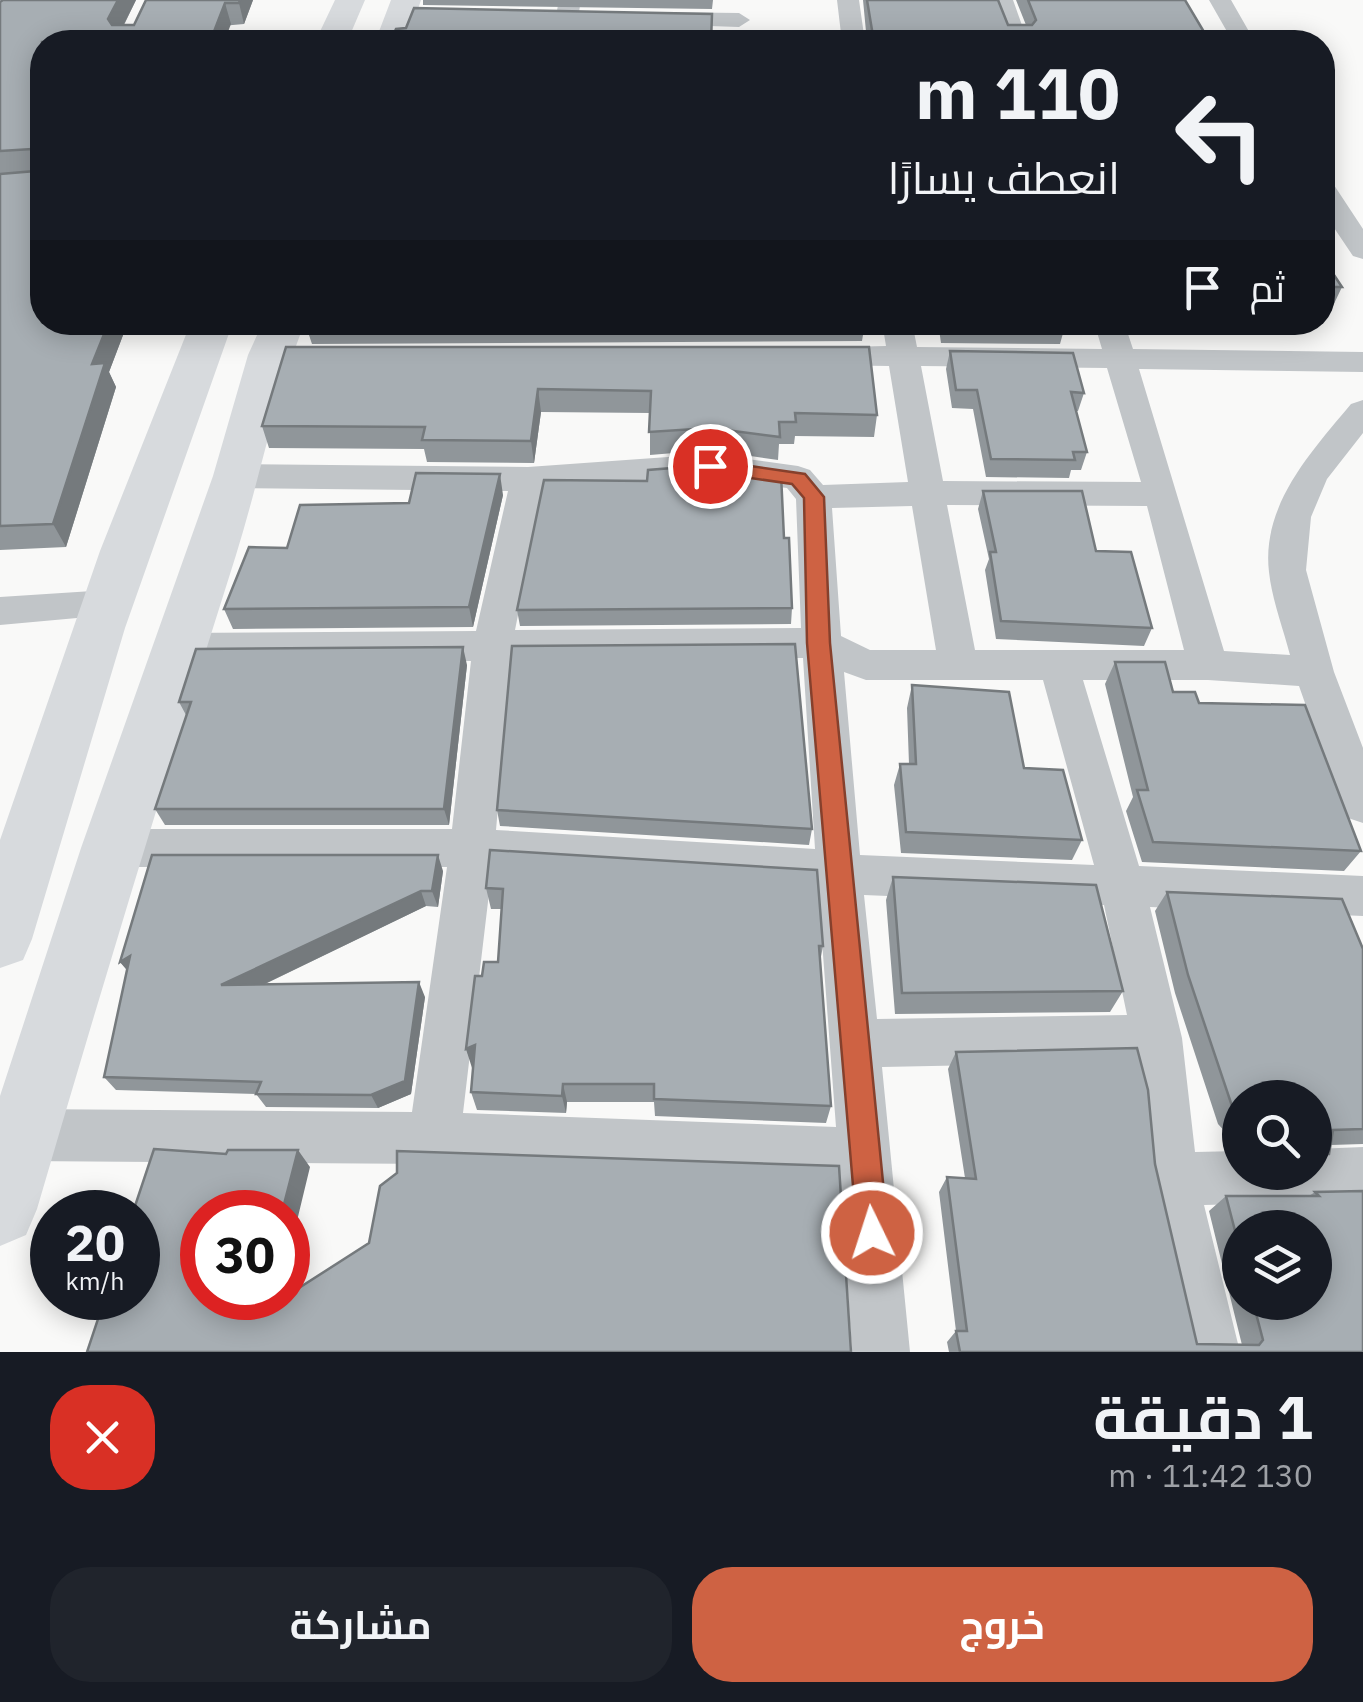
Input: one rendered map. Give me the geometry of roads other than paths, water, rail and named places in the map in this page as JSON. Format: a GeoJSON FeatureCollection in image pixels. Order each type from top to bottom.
{"type":"FeatureCollection","features":[{"type":"Feature","properties":{"kind":"main road"},"geometry":{"type":"LineString","coordinates":[[336,30],[350,0]]}},
{"type":"Feature","properties":{"kind":"main road"},"geometry":{"type":"LineString","coordinates":[[0,940],[108,604],[171,422],[207,335]]}},
{"type":"Feature","properties":{"kind":"main road"},"geometry":{"type":"LineString","coordinates":[[0,1210],[112,848],[237,476],[288,344]]}},
{"type":"Feature","properties":{"kind":"street"},"geometry":{"type":"LineString","coordinates":[[848,0],[852,30]]}},
{"type":"Feature","properties":{"kind":"street"},"geometry":{"type":"LineString","coordinates":[[1002,0],[1013,30]]}},
{"type":"Feature","properties":{"kind":"street"},"geometry":{"type":"LineString","coordinates":[[1220,0],[1237,30]]}},
{"type":"Feature","properties":{"kind":"street"},"geometry":{"type":"LineString","coordinates":[[644,19],[739,21]]}},
{"type":"Feature","properties":{"kind":"street"},"geometry":{"type":"LineString","coordinates":[[1335,220],[1363,250]]}},
{"type":"Feature","properties":{"kind":"street"},"geometry":{"type":"LineString","coordinates":[[1113,335],[1162,494],[1208,665]]}},
{"type":"Feature","properties":{"kind":"street"},"geometry":{"type":"LineString","coordinates":[[901,339],[958,665]]}},
{"type":"Feature","properties":{"kind":"street"},"geometry":{"type":"LineString","coordinates":[[785,355],[901,339],[1120,358],[1363,362]]}},
{"type":"Feature","properties":{"kind":"street"},"geometry":{"type":"LineString","coordinates":[[1363,411],[1312,476],[1293,517],[1287,570],[1314,672],[1363,805]]}},
{"type":"Feature","properties":{"kind":"street"},"geometry":{"type":"LineString","coordinates":[[237,476],[528,479],[710,466],[798,478],[814,497],[818,643],[858,1042],[881,1352]]}},
{"type":"Feature","properties":{"kind":"street"},"geometry":{"type":"LineString","coordinates":[[434,1138],[472,848],[492,648],[528,479]]}},
{"type":"Feature","properties":{"kind":"street"},"geometry":{"type":"LineString","coordinates":[[814,497],[929,493],[1162,494]]}},
{"type":"Feature","properties":{"kind":"street"},"geometry":{"type":"LineString","coordinates":[[0,610],[108,604]]}},
{"type":"Feature","properties":{"kind":"street"},"geometry":{"type":"LineString","coordinates":[[179,648],[818,643],[866,665],[1208,665],[1314,672]]}},
{"type":"Feature","properties":{"kind":"street"},"geometry":{"type":"LineString","coordinates":[[1060,665],[1122,884],[1157,1038],[1170,1179],[1210,1352]]}},
{"type":"Feature","properties":{"kind":"street"},"geometry":{"type":"LineString","coordinates":[[112,848],[472,848],[841,872],[1363,896]]}},
{"type":"Feature","properties":{"kind":"street"},"geometry":{"type":"LineString","coordinates":[[858,1042],[1157,1038]]}},
{"type":"Feature","properties":{"kind":"street"},"geometry":{"type":"LineString","coordinates":[[23,1135],[434,1138],[867,1154]]}},
{"type":"Feature","properties":{"kind":"street"},"geometry":{"type":"LineString","coordinates":[[1170,1179],[1363,1174]]}}]}
